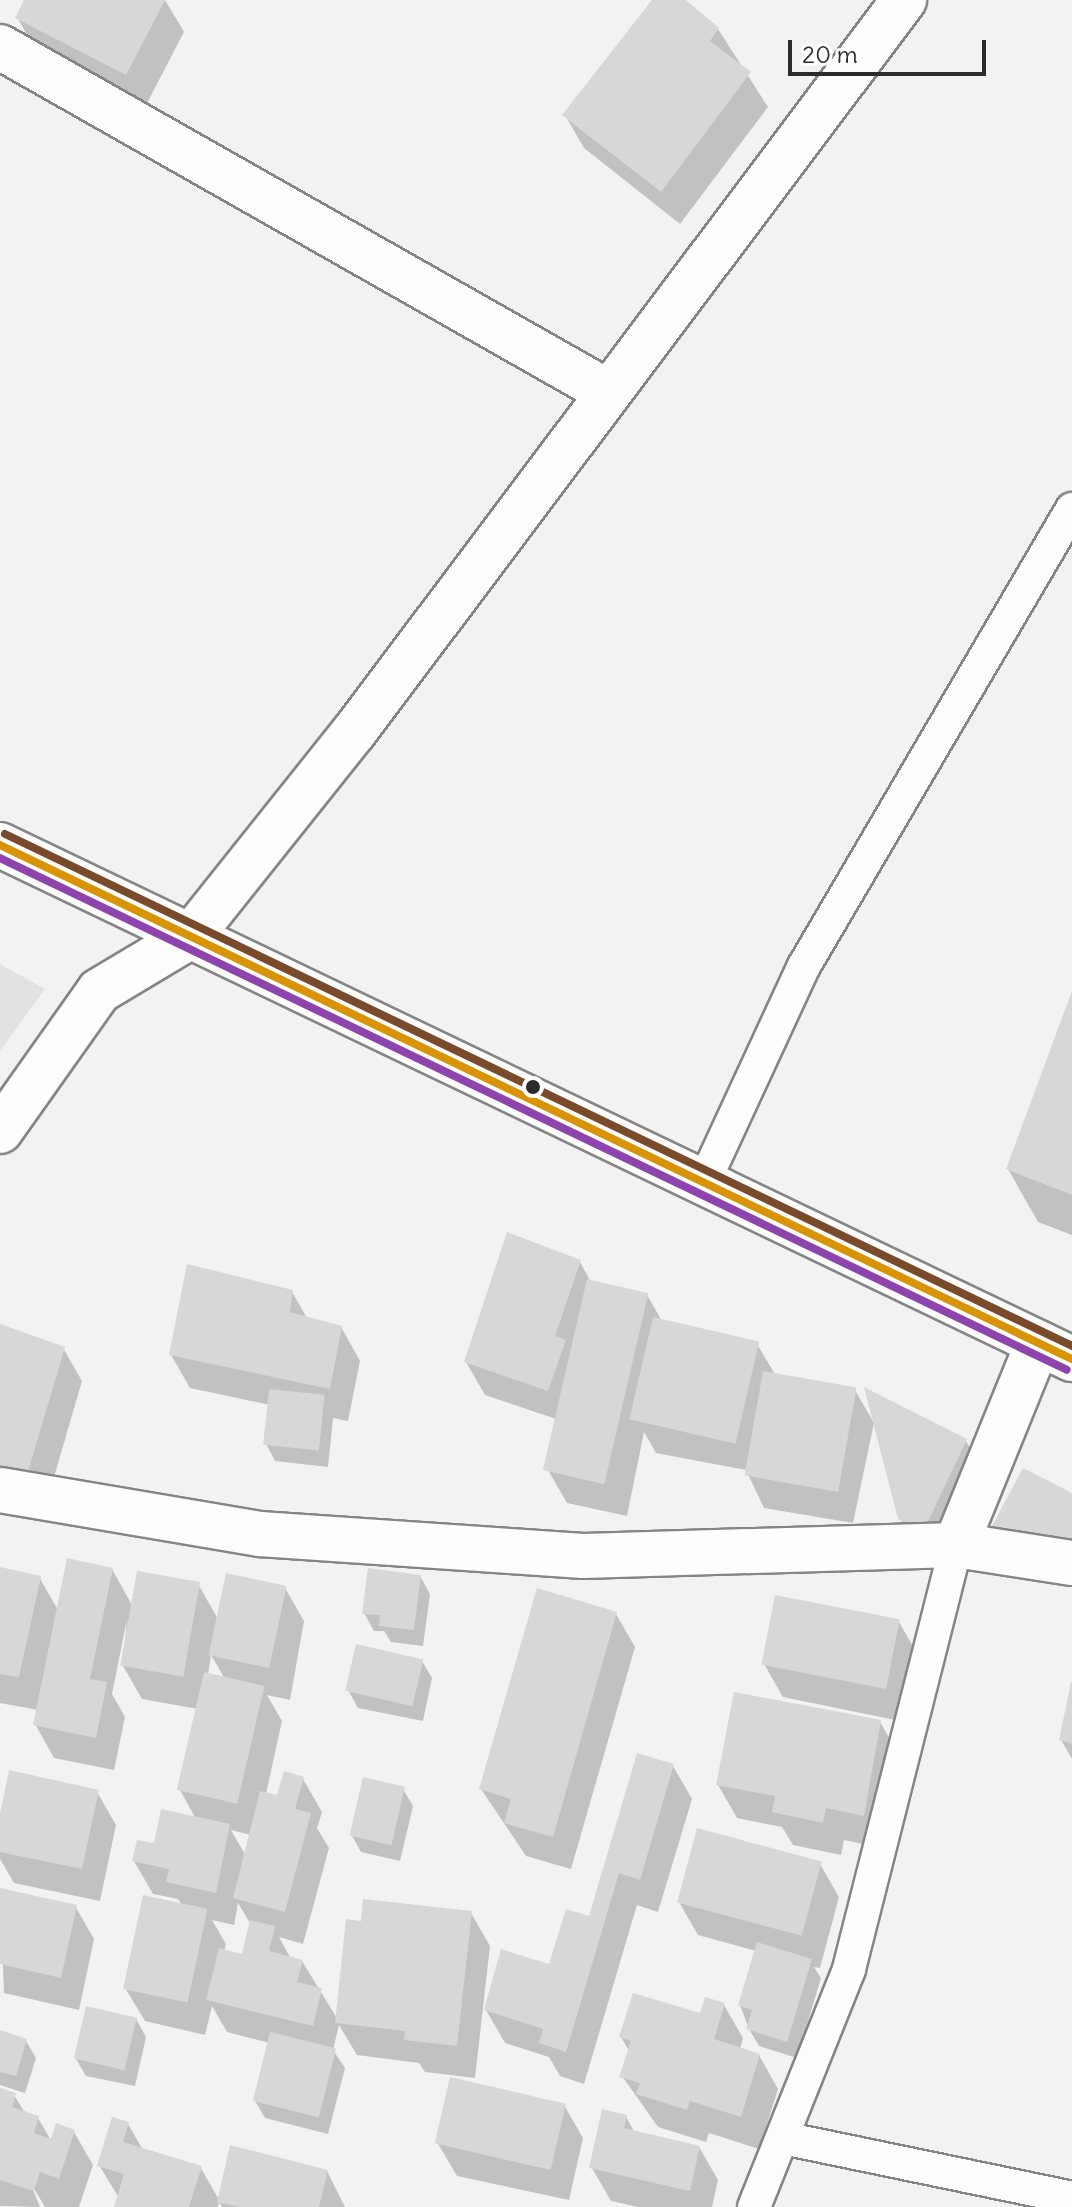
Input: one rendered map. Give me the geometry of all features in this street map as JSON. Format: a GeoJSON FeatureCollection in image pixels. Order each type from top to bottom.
{"type":"FeatureCollection","features":[{"type":"Feature","properties":{"kind":"street"},"geometry":{"type":"LineString","coordinates":[[0,1131],[99,991],[191,936],[354,732],[606,391],[904,0]]}},
{"type":"Feature","properties":{"kind":"street"},"geometry":{"type":"LineString","coordinates":[[0,47],[606,391]]}},
{"type":"Feature","properties":{"kind":"street"},"geometry":{"type":"LineString","coordinates":[[0,845],[1055,1351],[956,1545]]}},
{"type":"Feature","properties":{"kind":"street"},"geometry":{"type":"LineString","coordinates":[[0,1490],[260,1534],[583,1556],[956,1545],[1072,1563]]}},
{"type":"Feature","properties":{"kind":"lane"},"geometry":{"type":"LineString","coordinates":[[704,1182],[804,966],[1072,509]]}},
{"type":"Feature","properties":{"kind":"lane"},"geometry":{"type":"LineString","coordinates":[[754,2207],[849,1969],[956,1545]]}},
{"type":"Feature","properties":{"kind":"lane"},"geometry":{"type":"LineString","coordinates":[[783,2138],[1072,2198]]}},
{"type":"Feature","properties":{"kind":"shaded area"},"geometry":{"type":"Polygon","coordinates":[[[0,964],[45,989],[0,1051],[0,964]]]}},
{"type":"Feature","properties":{"kind":"building"},"geometry":{"type":"Polygon","coordinates":[[[24,0],[165,0],[126,75],[15,18],[24,0]]]}},
{"type":"Feature","properties":{"kind":"building"},"geometry":{"type":"Polygon","coordinates":[[[652,0],[686,0],[719,28],[710,41],[751,72],[661,192],[562,115],[652,0]]]}},
{"type":"Feature","properties":{"kind":"building"},"geometry":{"type":"Polygon","coordinates":[[[1072,991],[1072,1195],[1006,1169],[1072,991]]]}},
{"type":"Feature","properties":{"kind":"building"},"geometry":{"type":"Polygon","coordinates":[[[507,1232],[581,1260],[555,1336],[566,1340],[548,1391],[464,1362],[507,1232]]]}},
{"type":"Feature","properties":{"kind":"building"},"geometry":{"type":"Polygon","coordinates":[[[187,1264],[293,1290],[290,1312],[342,1326],[330,1389],[169,1355],[187,1264]]]}},
{"type":"Feature","properties":{"kind":"building"},"geometry":{"type":"Polygon","coordinates":[[[587,1279],[648,1293],[604,1484],[543,1470],[587,1279]]]}},
{"type":"Feature","properties":{"kind":"building"},"geometry":{"type":"Polygon","coordinates":[[[653,1317],[759,1342],[736,1444],[629,1419],[653,1317]]]}},
{"type":"Feature","properties":{"kind":"building"},"geometry":{"type":"Polygon","coordinates":[[[0,1324],[65,1347],[24,1485],[0,1480],[0,1324]]]}},
{"type":"Feature","properties":{"kind":"building"},"geometry":{"type":"Polygon","coordinates":[[[763,1371],[857,1387],[838,1492],[745,1475],[763,1371]]]}},
{"type":"Feature","properties":{"kind":"building"},"geometry":{"type":"Polygon","coordinates":[[[864,1387],[967,1439],[924,1530],[898,1519],[864,1387]]]}},
{"type":"Feature","properties":{"kind":"building"},"geometry":{"type":"Polygon","coordinates":[[[269,1389],[325,1395],[319,1451],[263,1445],[269,1389]]]}},
{"type":"Feature","properties":{"kind":"building"},"geometry":{"type":"Polygon","coordinates":[[[1023,1468],[1072,1493],[1072,1548],[992,1526],[1023,1468]]]}},
{"type":"Feature","properties":{"kind":"building"},"geometry":{"type":"Polygon","coordinates":[[[67,1558],[113,1568],[90,1679],[107,1682],[96,1738],[33,1725],[67,1558]]]}},
{"type":"Feature","properties":{"kind":"building"},"geometry":{"type":"Polygon","coordinates":[[[0,1567],[41,1576],[19,1677],[0,1674],[0,1567]]]}},
{"type":"Feature","properties":{"kind":"building"},"geometry":{"type":"Polygon","coordinates":[[[368,1568],[421,1575],[414,1630],[379,1626],[380,1615],[362,1614],[368,1568]]]}},
{"type":"Feature","properties":{"kind":"building"},"geometry":{"type":"Polygon","coordinates":[[[137,1571],[200,1582],[183,1677],[120,1666],[137,1571]]]}},
{"type":"Feature","properties":{"kind":"building"},"geometry":{"type":"Polygon","coordinates":[[[226,1573],[287,1586],[269,1668],[209,1655],[226,1573]]]}},
{"type":"Feature","properties":{"kind":"building"},"geometry":{"type":"Polygon","coordinates":[[[537,1588],[617,1612],[553,1837],[504,1823],[511,1799],[479,1789],[537,1588]]]}},
{"type":"Feature","properties":{"kind":"building"},"geometry":{"type":"Polygon","coordinates":[[[775,1595],[900,1619],[886,1689],[761,1665],[775,1595]]]}},
{"type":"Feature","properties":{"kind":"building"},"geometry":{"type":"Polygon","coordinates":[[[356,1644],[423,1660],[412,1706],[345,1691],[356,1644]]]}},
{"type":"Feature","properties":{"kind":"building"},"geometry":{"type":"Polygon","coordinates":[[[204,1672],[264,1686],[237,1804],[177,1790],[204,1672]]]}},
{"type":"Feature","properties":{"kind":"building"},"geometry":{"type":"Polygon","coordinates":[[[1072,1682],[1072,1744],[1059,1740],[1072,1682]]]}},
{"type":"Feature","properties":{"kind":"building"},"geometry":{"type":"Polygon","coordinates":[[[734,1692],[881,1720],[864,1816],[826,1808],[823,1823],[772,1812],[775,1796],[716,1785],[734,1692]]]}},
{"type":"Feature","properties":{"kind":"building"},"geometry":{"type":"Polygon","coordinates":[[[637,1753],[674,1764],[640,1880],[619,1873],[566,2052],[539,2043],[543,2029],[484,2010],[501,1949],[549,1964],[566,1909],[589,1916],[637,1753]]]}},
{"type":"Feature","properties":{"kind":"building"},"geometry":{"type":"Polygon","coordinates":[[[9,1770],[99,1790],[82,1869],[0,1852],[0,1814],[9,1770]]]}},
{"type":"Feature","properties":{"kind":"building"},"geometry":{"type":"Polygon","coordinates":[[[284,1771],[304,1777],[295,1809],[311,1813],[285,1912],[233,1898],[260,1791],[277,1795],[284,1771]]]}},
{"type":"Feature","properties":{"kind":"building"},"geometry":{"type":"Polygon","coordinates":[[[363,1777],[405,1787],[391,1845],[350,1835],[363,1777]]]}},
{"type":"Feature","properties":{"kind":"building"},"geometry":{"type":"Polygon","coordinates":[[[161,1809],[230,1824],[216,1893],[166,1882],[169,1869],[132,1861],[137,1840],[154,1843],[161,1809]]]}},
{"type":"Feature","properties":{"kind":"building"},"geometry":{"type":"Polygon","coordinates":[[[697,1828],[822,1861],[802,1936],[677,1902],[697,1828]]]}},
{"type":"Feature","properties":{"kind":"building"},"geometry":{"type":"Polygon","coordinates":[[[0,1888],[77,1905],[61,1978],[0,1964],[0,1888]]]}},
{"type":"Feature","properties":{"kind":"building"},"geometry":{"type":"Polygon","coordinates":[[[143,1895],[208,1909],[188,2003],[123,1989],[143,1895]]]}},
{"type":"Feature","properties":{"kind":"building"},"geometry":{"type":"Polygon","coordinates":[[[363,1899],[472,1911],[457,2046],[404,2040],[405,2031],[335,2023],[346,1919],[361,1921],[363,1899]]]}},
{"type":"Feature","properties":{"kind":"building"},"geometry":{"type":"Polygon","coordinates":[[[250,1920],[275,1926],[269,1951],[303,1960],[297,1982],[322,1988],[313,2026],[206,2000],[219,1948],[242,1954],[250,1920]]]}},
{"type":"Feature","properties":{"kind":"building"},"geometry":{"type":"Polygon","coordinates":[[[757,1942],[812,1959],[787,2042],[746,2029],[752,2010],[738,2005],[757,1942]]]}},
{"type":"Feature","properties":{"kind":"building"},"geometry":{"type":"Polygon","coordinates":[[[633,1993],[700,2013],[705,1997],[725,2003],[714,2039],[760,2054],[741,2117],[690,2101],[687,2110],[636,2094],[640,2083],[619,2077],[631,2041],[619,2037],[633,1993]]]}},
{"type":"Feature","properties":{"kind":"building"},"geometry":{"type":"Polygon","coordinates":[[[86,2006],[137,2018],[125,2070],[74,2059],[86,2006]]]}},
{"type":"Feature","properties":{"kind":"building"},"geometry":{"type":"Polygon","coordinates":[[[0,2030],[27,2039],[16,2076],[0,2072],[0,2030]]]}},
{"type":"Feature","properties":{"kind":"building"},"geometry":{"type":"Polygon","coordinates":[[[270,2032],[336,2048],[319,2117],[253,2101],[270,2032]]]}},
{"type":"Feature","properties":{"kind":"building"},"geometry":{"type":"Polygon","coordinates":[[[450,2077],[566,2104],[551,2170],[435,2143],[450,2077]]]}},
{"type":"Feature","properties":{"kind":"building"},"geometry":{"type":"Polygon","coordinates":[[[0,2088],[16,2093],[12,2107],[39,2116],[34,2133],[51,2139],[56,2123],[75,2130],[59,2179],[40,2172],[34,2191],[0,2180],[0,2088]]]}},
{"type":"Feature","properties":{"kind":"building"},"geometry":{"type":"Polygon","coordinates":[[[602,2109],[627,2115],[624,2128],[700,2146],[690,2191],[589,2168],[602,2109]]]}},
{"type":"Feature","properties":{"kind":"building"},"geometry":{"type":"Polygon","coordinates":[[[112,2117],[129,2122],[123,2142],[202,2166],[189,2207],[114,2207],[124,2174],[97,2166],[112,2117]]]}},
{"type":"Feature","properties":{"kind":"building"},"geometry":{"type":"Polygon","coordinates":[[[230,2145],[328,2170],[319,2207],[240,2207],[217,2202],[230,2145]]]}},
{"type":"Feature","properties":{"kind":"transit line"},"geometry":{"type":"LineString","coordinates":[[5,834],[1072,1346]]}},
{"type":"Feature","properties":{"kind":"transit line"},"geometry":{"type":"LineString","coordinates":[[0,845],[1072,1359]]}},
{"type":"Feature","properties":{"kind":"transit line"},"geometry":{"type":"LineString","coordinates":[[0,858],[1067,1370]]}}]}
